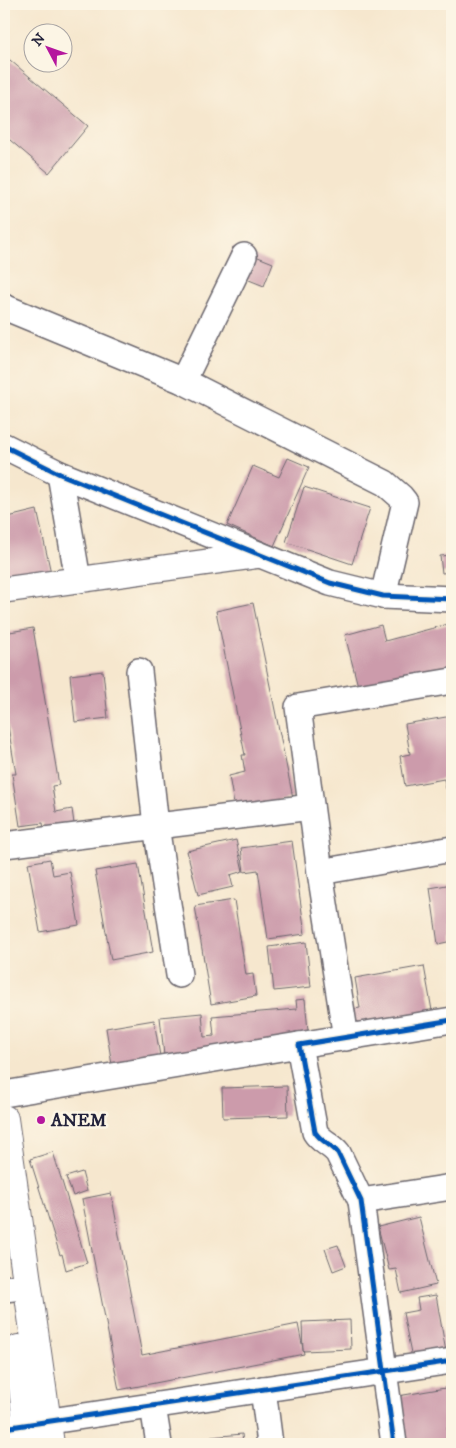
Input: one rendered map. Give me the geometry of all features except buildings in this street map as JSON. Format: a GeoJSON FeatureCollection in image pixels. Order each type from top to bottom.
{"type":"FeatureCollection","features":[{"type":"Feature","properties":{"kind":"main road"},"geometry":{"type":"LineString","coordinates":[[4,1119],[31,1432]]}},
{"type":"Feature","properties":{"kind":"main road"},"geometry":{"type":"LineString","coordinates":[[4,1229],[8,1288],[31,1432]]}},
{"type":"Feature","properties":{"kind":"street"},"geometry":{"type":"LineString","coordinates":[[184,381],[244,256]]}},
{"type":"Feature","properties":{"kind":"street"},"geometry":{"type":"LineString","coordinates":[[4,307],[184,381],[385,483],[402,497],[405,502],[383,596]]}},
{"type":"Feature","properties":{"kind":"street"},"geometry":{"type":"LineString","coordinates":[[4,446],[60,474],[330,583],[383,596],[452,599]]}},
{"type":"Feature","properties":{"kind":"street"},"geometry":{"type":"LineString","coordinates":[[60,474],[78,580]]}},
{"type":"Feature","properties":{"kind":"street"},"geometry":{"type":"LineString","coordinates":[[4,590],[262,555]]}},
{"type":"Feature","properties":{"kind":"street"},"geometry":{"type":"LineString","coordinates":[[139,671],[156,826],[179,975]]}},
{"type":"Feature","properties":{"kind":"street"},"geometry":{"type":"LineString","coordinates":[[346,1038],[320,872],[298,707],[452,682]]}},
{"type":"Feature","properties":{"kind":"street"},"geometry":{"type":"LineString","coordinates":[[4,845],[311,807]]}},
{"type":"Feature","properties":{"kind":"street"},"geometry":{"type":"LineString","coordinates":[[320,872],[452,849]]}},
{"type":"Feature","properties":{"kind":"street"},"geometry":{"type":"LineString","coordinates":[[4,1094],[452,1020]]}},
{"type":"Feature","properties":{"kind":"street"},"geometry":{"type":"LineString","coordinates":[[299,1045],[315,1132],[320,1139],[334,1147],[361,1200],[394,1444]]}},
{"type":"Feature","properties":{"kind":"street"},"geometry":{"type":"LineString","coordinates":[[361,1200],[452,1187]]}},
{"type":"Feature","properties":{"kind":"street"},"geometry":{"type":"LineString","coordinates":[[31,1432],[153,1406],[452,1361]]}},
{"type":"Feature","properties":{"kind":"street"},"geometry":{"type":"LineString","coordinates":[[263,1389],[270,1444]]}},
{"type":"Feature","properties":{"kind":"street"},"geometry":{"type":"LineString","coordinates":[[153,1406],[159,1444]]}},
{"type":"Feature","properties":{"kind":"cycle path"},"geometry":{"type":"LineString","coordinates":[[4,446],[60,474],[330,583],[383,596],[452,599]]}},
{"type":"Feature","properties":{"kind":"cycle path"},"geometry":{"type":"LineString","coordinates":[[394,1444],[361,1201],[338,1153],[315,1132],[299,1045],[452,1020]]}},
{"type":"Feature","properties":{"kind":"cycle path"},"geometry":{"type":"LineString","coordinates":[[4,1428],[452,1361]]}},
{"type":"Feature","properties":{"kind":"place","name":"ANEM"},"geometry":{"type":"Point","coordinates":[41,1120]}}]}
